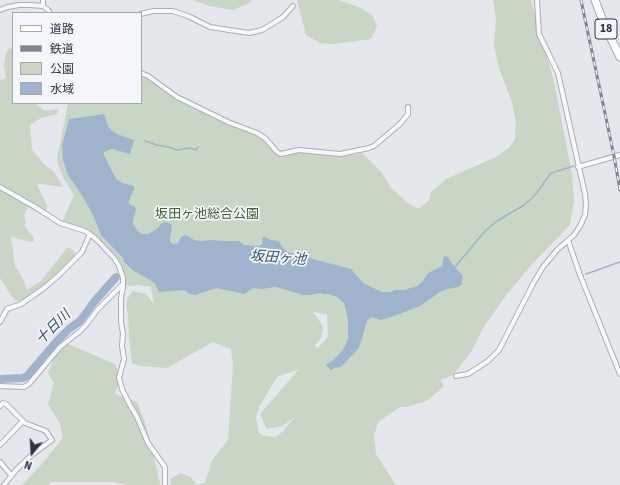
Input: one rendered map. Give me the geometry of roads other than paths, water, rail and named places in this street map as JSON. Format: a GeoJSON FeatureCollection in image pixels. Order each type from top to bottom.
{"type":"FeatureCollection","features":[{"type":"Feature","properties":{"kind":"main road","name":"18"},"geometry":{"type":"LineString","coordinates":[[595,0],[604,24],[620,57]]}},
{"type":"Feature","properties":{"kind":"street"},"geometry":{"type":"LineString","coordinates":[[43,0],[43,6]]}},
{"type":"Feature","properties":{"kind":"street"},"geometry":{"type":"LineString","coordinates":[[456,376],[468,374],[488,361],[499,350],[543,267],[557,250],[574,235],[586,215],[585,194],[558,73],[538,34],[537,0]]}},
{"type":"Feature","properties":{"kind":"street"},"geometry":{"type":"LineString","coordinates":[[0,10],[13,5],[30,5],[43,6],[49,12]]}},
{"type":"Feature","properties":{"kind":"street"},"geometry":{"type":"LineString","coordinates":[[142,14],[153,11],[173,11],[188,16],[210,27],[250,33],[262,30],[272,24],[283,17],[293,6]]}},
{"type":"Feature","properties":{"kind":"street"},"geometry":{"type":"LineString","coordinates":[[142,73],[178,97],[228,122],[257,133],[266,139],[277,152],[281,154],[300,150],[340,154],[369,148],[374,146],[401,123],[408,114],[408,107]]}},
{"type":"Feature","properties":{"kind":"street"},"geometry":{"type":"LineString","coordinates":[[578,167],[620,154]]}},
{"type":"Feature","properties":{"kind":"street"},"geometry":{"type":"LineString","coordinates":[[0,187],[35,206],[60,223],[90,234],[114,258],[119,266],[123,278],[120,309],[124,358],[119,378],[122,389],[137,417],[148,443],[165,467],[166,485]]}},
{"type":"Feature","properties":{"kind":"street"},"geometry":{"type":"LineString","coordinates":[[0,322],[7,309],[22,304],[64,271],[82,252],[90,234]]}},
{"type":"Feature","properties":{"kind":"street"},"geometry":{"type":"LineString","coordinates":[[568,240],[620,374]]}},
{"type":"Feature","properties":{"kind":"street"},"geometry":{"type":"LineString","coordinates":[[0,386],[24,387],[29,384],[60,347],[86,325],[98,309],[123,284]]}},
{"type":"Feature","properties":{"kind":"street"},"geometry":{"type":"LineString","coordinates":[[0,406],[3,403],[6,404],[24,423],[46,431],[52,440],[33,454],[11,475],[4,485]]}},
{"type":"Feature","properties":{"kind":"street"},"geometry":{"type":"LineString","coordinates":[[0,445],[23,422]]}},
{"type":"Feature","properties":{"kind":"street"},"geometry":{"type":"LineString","coordinates":[[0,462],[11,475]]}},
{"type":"Feature","properties":{"kind":"water","name":"坂田ヶ池"},"geometry":{"type":"Polygon","coordinates":[[[104,114],[111,130],[117,134],[134,140],[130,154],[112,149],[104,152],[104,155],[116,179],[122,183],[134,186],[128,203],[135,207],[136,210],[133,224],[141,234],[147,234],[154,231],[160,224],[167,222],[172,225],[170,242],[173,244],[178,243],[181,237],[186,235],[194,240],[200,241],[239,241],[244,245],[259,246],[263,242],[262,238],[264,237],[279,241],[287,252],[351,269],[363,283],[382,292],[404,290],[417,286],[423,281],[428,273],[442,266],[444,256],[448,257],[463,276],[461,285],[440,292],[420,306],[397,315],[381,320],[371,317],[367,321],[358,349],[341,367],[331,370],[326,365],[343,350],[348,339],[348,319],[344,303],[337,297],[321,293],[303,295],[275,287],[262,289],[253,288],[244,294],[217,288],[195,295],[189,294],[184,290],[159,292],[155,283],[134,271],[124,262],[123,258],[101,235],[94,217],[82,195],[68,175],[63,160],[62,146],[69,119],[104,114]]]}},
{"type":"Feature","properties":{"kind":"waterway"},"geometry":{"type":"LineString","coordinates":[[145,141],[177,150],[190,148],[196,150],[198,147]]}},
{"type":"Feature","properties":{"kind":"waterway"},"geometry":{"type":"LineString","coordinates":[[616,154],[620,153]]}},
{"type":"Feature","properties":{"kind":"waterway"},"geometry":{"type":"LineString","coordinates":[[595,160],[610,155]]}},
{"type":"Feature","properties":{"kind":"waterway"},"geometry":{"type":"LineString","coordinates":[[455,267],[485,231],[497,221],[524,205],[531,199],[551,173],[574,166]]}},
{"type":"Feature","properties":{"kind":"waterway"},"geometry":{"type":"LineString","coordinates":[[586,274],[620,262]]}},
{"type":"Feature","properties":{"kind":"waterway","name":"十日川"},"geometry":{"type":"LineString","coordinates":[[0,379],[23,378],[27,376],[57,341],[80,321],[116,277]]}},
{"type":"Feature","properties":{"kind":"railway"},"geometry":{"type":"LineString","coordinates":[[581,0],[620,190]]}},
{"type":"Feature","properties":{"kind":"park label","name":"坂田ヶ池総合公園"},"geometry":{"type":"Point","coordinates":[207,215]}}]}
